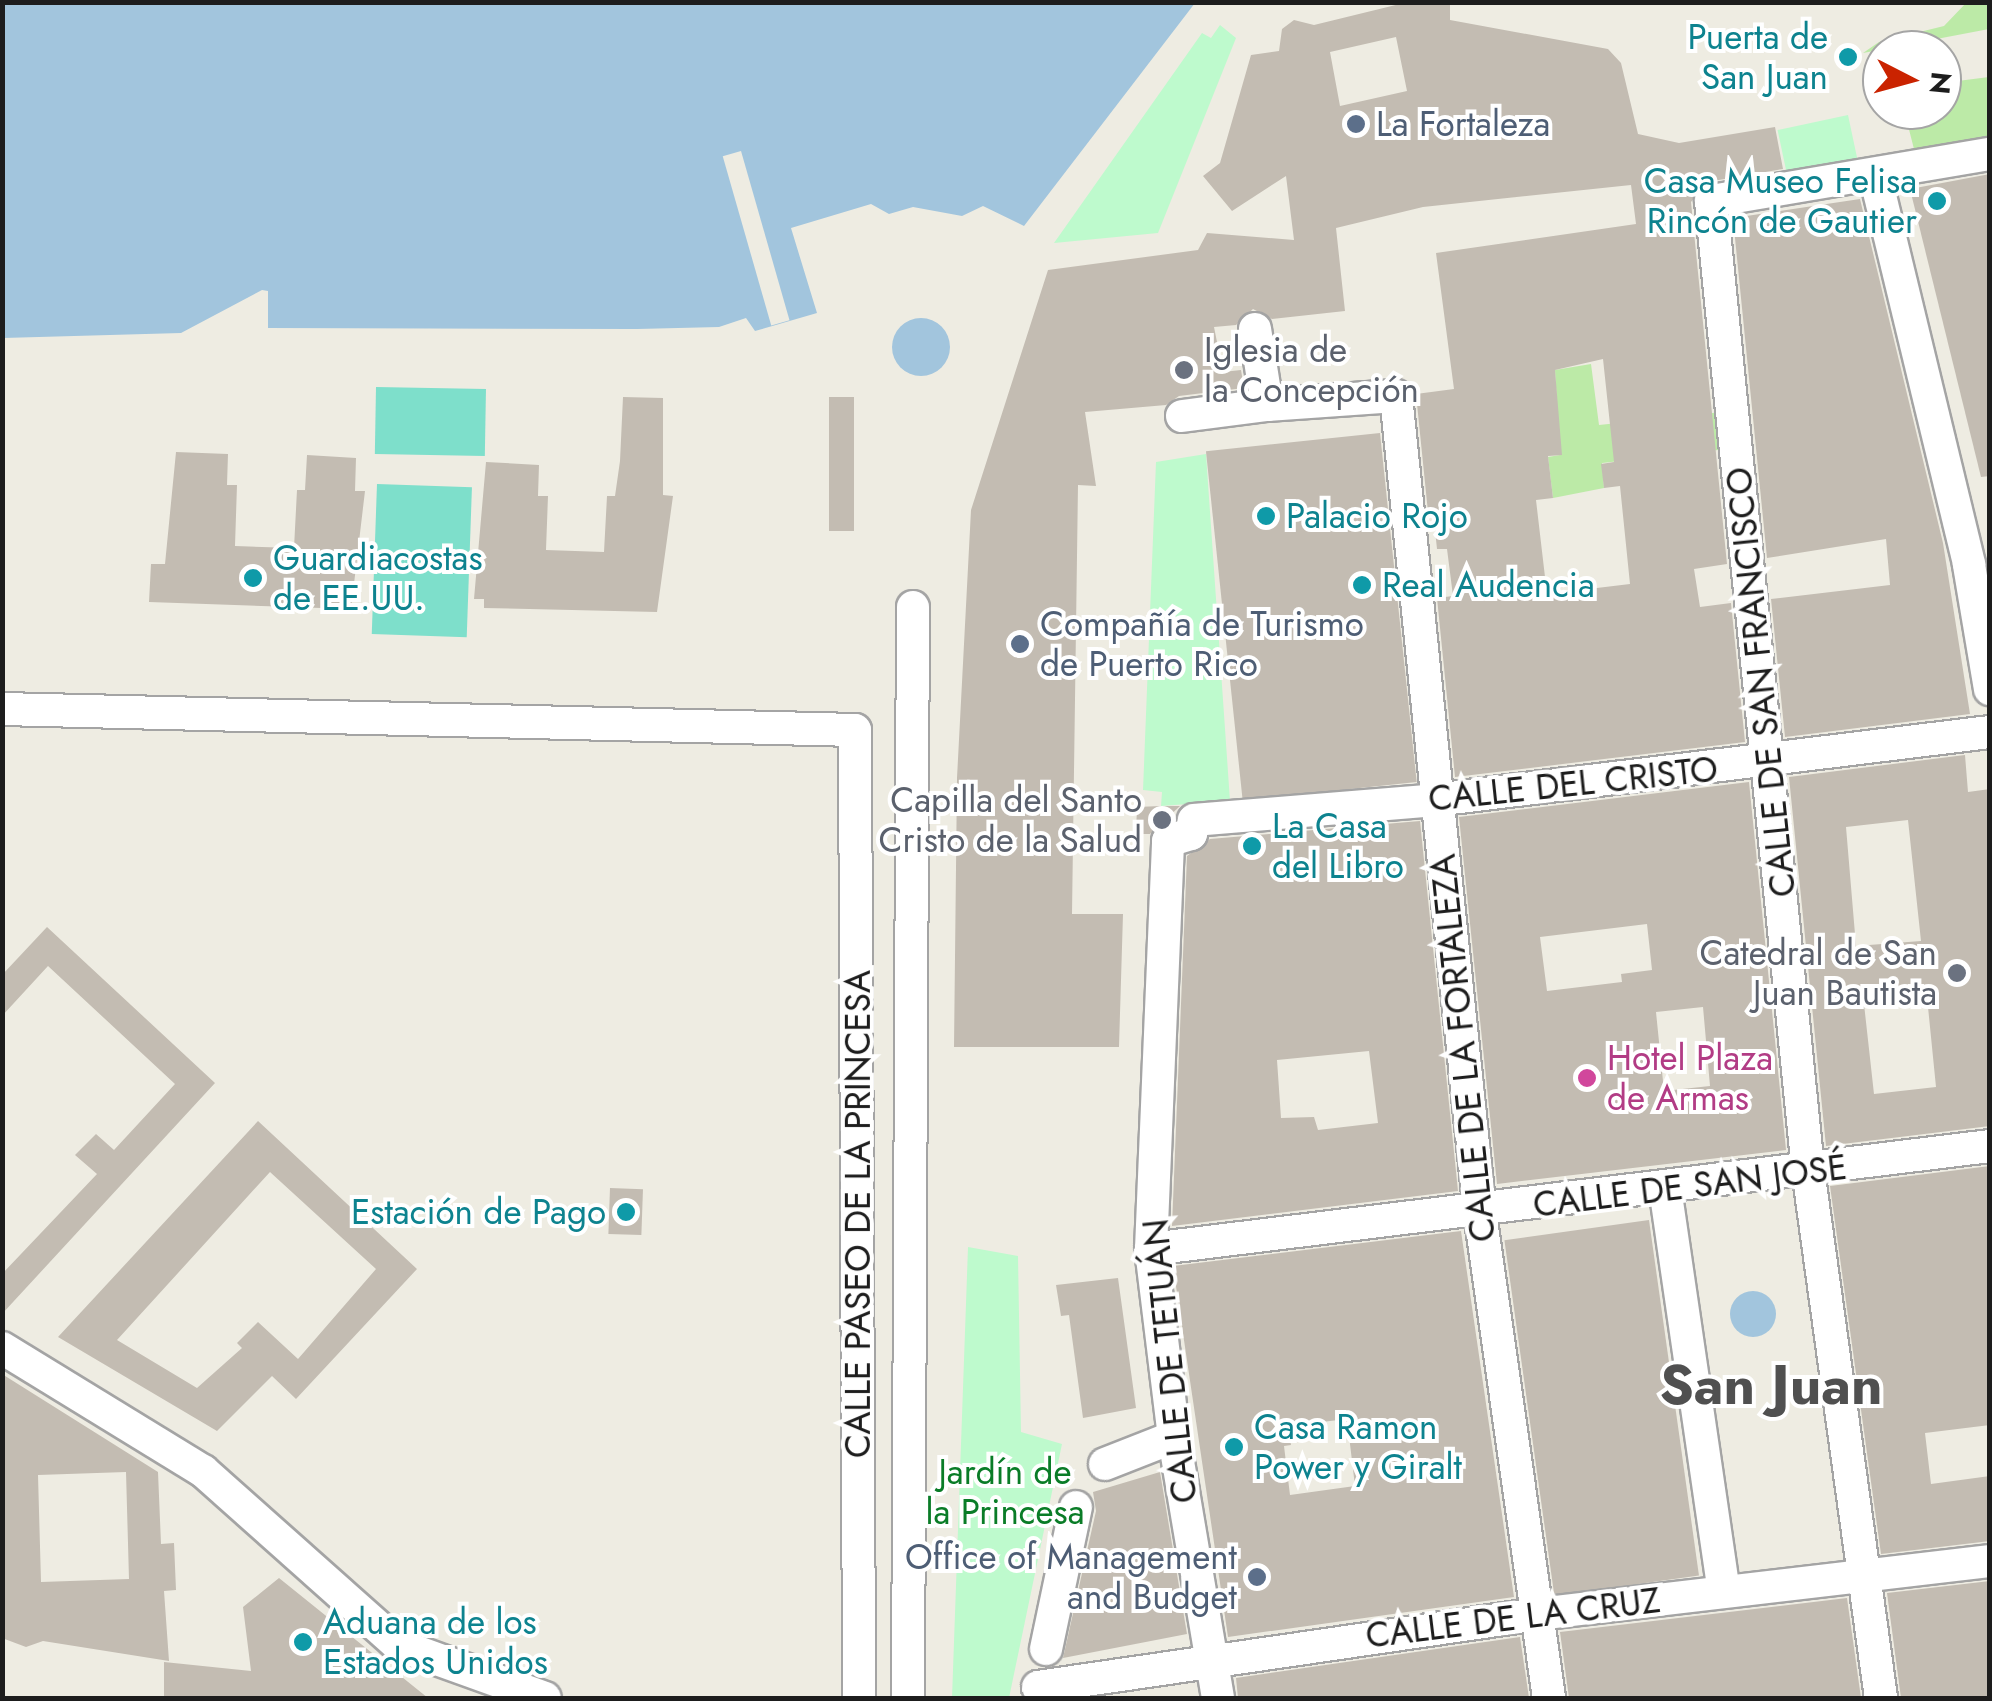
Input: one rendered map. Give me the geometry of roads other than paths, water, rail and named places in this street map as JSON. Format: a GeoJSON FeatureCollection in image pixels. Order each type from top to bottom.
{"type":"FeatureCollection","features":[{"type":"Feature","properties":{"kind":"street"},"geometry":{"type":"LineString","coordinates":[[1990,154],[1875,176],[1979,564],[1990,689]]}},
{"type":"Feature","properties":{"kind":"street","name":"CALLE DE SAN FRANCISCO"},"geometry":{"type":"LineString","coordinates":[[1875,176],[1711,201],[1808,1170],[1881,1698]]}},
{"type":"Feature","properties":{"kind":"street"},"geometry":{"type":"LineString","coordinates":[[1182,416],[1267,405],[1254,329]]}},
{"type":"Feature","properties":{"kind":"street","name":"CALLE DE LA FORTALEZA"},"geometry":{"type":"LineString","coordinates":[[1267,405],[1396,396],[1480,1213],[1549,1698]]}},
{"type":"Feature","properties":{"kind":"street"},"geometry":{"type":"LineString","coordinates":[[908,1698],[913,607]]}},
{"type":"Feature","properties":{"kind":"street","name":"CALLE PASEO DE LA PRINCESA"},"geometry":{"type":"LineString","coordinates":[[2,708],[855,730],[859,1698]]}},
{"type":"Feature","properties":{"kind":"street","name":"CALLE DEL CRISTO"},"geometry":{"type":"LineString","coordinates":[[1168,841],[1190,834],[1194,820],[1435,800],[1770,762],[1990,732]]}},
{"type":"Feature","properties":{"kind":"street","name":"CALLE DE TETUÁN"},"geometry":{"type":"LineString","coordinates":[[1168,841],[1158,996],[1152,1248],[1174,1437],[1218,1698]]}},
{"type":"Feature","properties":{"kind":"street","name":"CALLE DE SAN JOSÉ"},"geometry":{"type":"LineString","coordinates":[[1152,1248],[1480,1213],[1990,1146]]}},
{"type":"Feature","properties":{"kind":"street"},"geometry":{"type":"LineString","coordinates":[[1664,1188],[1724,1591]]}},
{"type":"Feature","properties":{"kind":"street"},"geometry":{"type":"LineString","coordinates":[[2,1348],[203,1472],[398,1645],[545,1698]]}},
{"type":"Feature","properties":{"kind":"street"},"geometry":{"type":"LineString","coordinates":[[1040,1672],[1090,1482],[1174,1437]]}},
{"type":"Feature","properties":{"kind":"street","name":"CALLE DE LA CRUZ"},"geometry":{"type":"LineString","coordinates":[[1040,1672],[1212,1658],[1538,1614],[1990,1561]]}},
{"type":"Feature","properties":{"kind":"place","name":"Puerta de San Juan"},"geometry":{"type":"Point","coordinates":[1848,57]}},
{"type":"Feature","properties":{"kind":"place","name":"La Fortaleza"},"geometry":{"type":"Point","coordinates":[1356,124]}},
{"type":"Feature","properties":{"kind":"place","name":"Casa Museo Felisa Rincón de Gautier"},"geometry":{"type":"Point","coordinates":[1937,201]}},
{"type":"Feature","properties":{"kind":"place","name":"Iglesia de la Concepción"},"geometry":{"type":"Point","coordinates":[1184,370]}},
{"type":"Feature","properties":{"kind":"place","name":"Palacio Rojo"},"geometry":{"type":"Point","coordinates":[1266,516]}},
{"type":"Feature","properties":{"kind":"place","name":"Guardiacostas de EE.UU."},"geometry":{"type":"Point","coordinates":[253,578]}},
{"type":"Feature","properties":{"kind":"place","name":"Real Audencia"},"geometry":{"type":"Point","coordinates":[1362,585]}},
{"type":"Feature","properties":{"kind":"place","name":"Compañía de Turismo de Puerto Rico"},"geometry":{"type":"Point","coordinates":[1020,644]}},
{"type":"Feature","properties":{"kind":"place","name":"Capilla del Santo Cristo de la Salud"},"geometry":{"type":"Point","coordinates":[1162,820]}},
{"type":"Feature","properties":{"kind":"place","name":"La Casa del Libro"},"geometry":{"type":"Point","coordinates":[1252,846]}},
{"type":"Feature","properties":{"kind":"place","name":"Catedral de San Juan Bautista"},"geometry":{"type":"Point","coordinates":[1957,973]}},
{"type":"Feature","properties":{"kind":"place","name":"Hotel Plaza de Armas"},"geometry":{"type":"Point","coordinates":[1587,1078]}},
{"type":"Feature","properties":{"kind":"place","name":"Estación de Pago"},"geometry":{"type":"Point","coordinates":[626,1212]}},
{"type":"Feature","properties":{"kind":"place","name":"Casa Ramon Power y Giralt"},"geometry":{"type":"Point","coordinates":[1234,1447]}},
{"type":"Feature","properties":{"kind":"place","name":"Office of Management and Budget"},"geometry":{"type":"Point","coordinates":[1257,1577]}},
{"type":"Feature","properties":{"kind":"place","name":"Aduana de los Estados Unidos"},"geometry":{"type":"Point","coordinates":[303,1642]}},
{"type":"Feature","properties":{"kind":"district","name":"San Juan"},"geometry":{"type":"Point","coordinates":[1771,1386]}},
{"type":"Feature","properties":{"kind":"park label","name":"Jardín de la Princesa"},"geometry":{"type":"Point","coordinates":[1005,1492]}}]}
